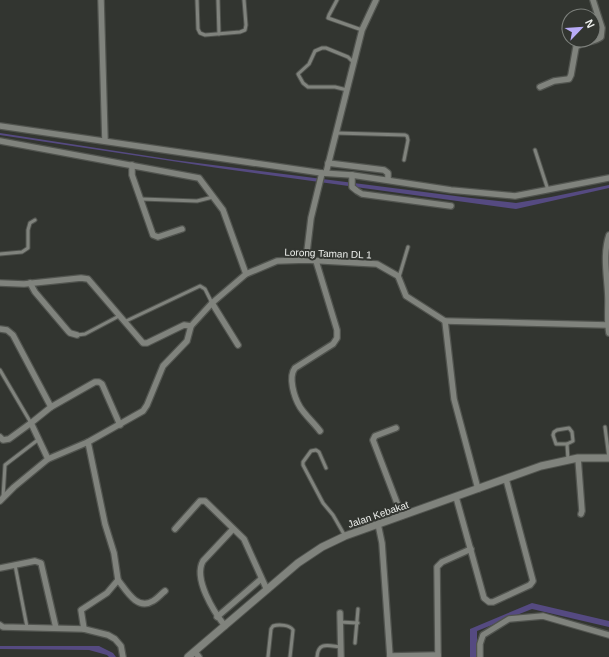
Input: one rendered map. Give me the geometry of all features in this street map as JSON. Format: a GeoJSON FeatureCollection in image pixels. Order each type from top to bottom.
{"type":"FeatureCollection","features":[{"type":"Feature","properties":{"kind":"street"},"geometry":{"type":"LineString","coordinates":[[101,0],[104,141]]}},
{"type":"Feature","properties":{"kind":"street"},"geometry":{"type":"LineString","coordinates":[[306,260],[308,236],[318,188],[328,163],[362,30],[376,0]]}},
{"type":"Feature","properties":{"kind":"street"},"geometry":{"type":"LineString","coordinates":[[601,27],[603,31],[601,37]]}},
{"type":"Feature","properties":{"kind":"street"},"geometry":{"type":"LineString","coordinates":[[540,87],[554,80],[565,80],[570,77],[576,48]]}},
{"type":"Feature","properties":{"kind":"street"},"geometry":{"type":"LineString","coordinates":[[0,126],[323,174],[362,176],[450,190],[514,196],[609,178]]}},
{"type":"Feature","properties":{"kind":"street"},"geometry":{"type":"LineString","coordinates":[[0,141],[198,178],[223,211],[246,274]]}},
{"type":"Feature","properties":{"kind":"street"},"geometry":{"type":"LineString","coordinates":[[328,163],[386,171],[389,175],[388,180]]}},
{"type":"Feature","properties":{"kind":"street"},"geometry":{"type":"LineString","coordinates":[[132,165],[132,175],[153,235],[158,237],[182,229]]}},
{"type":"Feature","properties":{"kind":"street"},"geometry":{"type":"LineString","coordinates":[[362,176],[363,167]]}},
{"type":"Feature","properties":{"kind":"street"},"geometry":{"type":"LineString","coordinates":[[352,176],[352,187],[362,194],[451,206]]}},
{"type":"Feature","properties":{"kind":"street"},"geometry":{"type":"LineString","coordinates":[[609,235],[606,261],[608,301],[607,325],[609,333]]}},
{"type":"Feature","properties":{"kind":"street","name":"Lorong Taman DL 1"},"geometry":{"type":"LineString","coordinates":[[1,500],[14,487],[48,459],[88,442],[144,411],[163,366],[187,341],[191,326],[212,303],[246,274],[278,261],[306,260],[377,264],[399,277]]}},
{"type":"Feature","properties":{"kind":"street"},"geometry":{"type":"LineString","coordinates":[[316,261],[337,330],[337,338],[333,344],[295,368],[291,378],[299,406],[320,431]]}},
{"type":"Feature","properties":{"kind":"street"},"geometry":{"type":"LineString","coordinates":[[399,277],[406,296],[445,321],[607,325]]}},
{"type":"Feature","properties":{"kind":"street"},"geometry":{"type":"LineString","coordinates":[[0,283],[30,283],[86,278],[145,344],[184,325],[191,326]]}},
{"type":"Feature","properties":{"kind":"street"},"geometry":{"type":"LineString","coordinates":[[30,283],[35,292],[68,331],[77,335]]}},
{"type":"Feature","properties":{"kind":"street"},"geometry":{"type":"LineString","coordinates":[[212,303],[238,345]]}},
{"type":"Feature","properties":{"kind":"street"},"geometry":{"type":"LineString","coordinates":[[445,321],[454,399],[478,489]]}},
{"type":"Feature","properties":{"kind":"street"},"geometry":{"type":"LineString","coordinates":[[0,329],[9,331],[15,337],[51,407]]}},
{"type":"Feature","properties":{"kind":"street"},"geometry":{"type":"LineString","coordinates":[[0,438],[3,440],[8,439],[51,407],[95,382],[102,384],[120,425]]}},
{"type":"Feature","properties":{"kind":"street"},"geometry":{"type":"LineString","coordinates":[[31,423],[48,459]]}},
{"type":"Feature","properties":{"kind":"street"},"geometry":{"type":"LineString","coordinates":[[396,428],[376,436],[373,440],[402,516]]}},
{"type":"Feature","properties":{"kind":"street"},"geometry":{"type":"LineString","coordinates":[[88,442],[105,524],[114,552],[118,580],[132,599],[148,604],[165,591]]}},
{"type":"Feature","properties":{"kind":"street"},"geometry":{"type":"LineString","coordinates":[[578,458],[582,511],[580,514]]}},
{"type":"Feature","properties":{"kind":"street","name":"Jalan Kebakat"},"geometry":{"type":"LineString","coordinates":[[188,657],[197,654],[225,626],[298,563],[322,547],[345,536],[541,466],[578,458],[609,458]]}},
{"type":"Feature","properties":{"kind":"street"},"geometry":{"type":"LineString","coordinates":[[456,497],[486,601],[493,602],[532,584],[533,578],[506,479]]}},
{"type":"Feature","properties":{"kind":"street"},"geometry":{"type":"LineString","coordinates":[[176,529],[200,501],[204,500],[244,539],[267,590]]}},
{"type":"Feature","properties":{"kind":"street"},"geometry":{"type":"LineString","coordinates":[[378,524],[382,543],[390,657],[438,656],[437,567],[442,562],[470,549]]}},
{"type":"Feature","properties":{"kind":"street"},"geometry":{"type":"LineString","coordinates":[[225,626],[217,617],[205,593],[200,573],[203,561],[233,529]]}},
{"type":"Feature","properties":{"kind":"street"},"geometry":{"type":"LineString","coordinates":[[0,568],[35,561],[42,564],[56,628]]}},
{"type":"Feature","properties":{"kind":"street"},"geometry":{"type":"LineString","coordinates":[[217,617],[261,579]]}},
{"type":"Feature","properties":{"kind":"street"},"geometry":{"type":"LineString","coordinates":[[84,630],[81,614],[82,608],[107,593],[118,580]]}},
{"type":"Feature","properties":{"kind":"street"},"geometry":{"type":"LineString","coordinates":[[340,613],[341,657]]}},
{"type":"Feature","properties":{"kind":"street"},"geometry":{"type":"LineString","coordinates":[[480,657],[482,635],[486,631],[509,619],[543,616],[609,635]]}},
{"type":"Feature","properties":{"kind":"street"},"geometry":{"type":"LineString","coordinates":[[0,625],[84,630],[112,636],[121,646],[123,657]]}},
{"type":"Feature","properties":{"kind":"lane"},"geometry":{"type":"LineString","coordinates":[[197,0],[198,31],[205,35],[240,32],[245,30],[244,0]]}},
{"type":"Feature","properties":{"kind":"lane"},"geometry":{"type":"LineString","coordinates":[[218,0],[219,34]]}},
{"type":"Feature","properties":{"kind":"lane"},"geometry":{"type":"LineString","coordinates":[[337,0],[328,18],[362,30]]}},
{"type":"Feature","properties":{"kind":"lane"},"geometry":{"type":"LineString","coordinates":[[347,90],[335,87],[308,87],[303,83],[298,74],[309,64],[315,51],[322,48],[326,48],[348,57],[354,64]]}},
{"type":"Feature","properties":{"kind":"lane"},"geometry":{"type":"LineString","coordinates":[[336,133],[405,135],[407,136],[408,140],[404,160]]}},
{"type":"Feature","properties":{"kind":"lane"},"geometry":{"type":"LineString","coordinates":[[534,150],[548,190]]}},
{"type":"Feature","properties":{"kind":"lane"},"geometry":{"type":"LineString","coordinates":[[141,200],[196,201],[213,197]]}},
{"type":"Feature","properties":{"kind":"lane"},"geometry":{"type":"LineString","coordinates":[[0,254],[22,252],[28,248],[28,230],[30,223],[35,220]]}},
{"type":"Feature","properties":{"kind":"lane"},"geometry":{"type":"LineString","coordinates":[[399,277],[408,247]]}},
{"type":"Feature","properties":{"kind":"lane"},"geometry":{"type":"LineString","coordinates":[[124,322],[200,286],[205,289],[212,303]]}},
{"type":"Feature","properties":{"kind":"lane"},"geometry":{"type":"LineString","coordinates":[[77,335],[85,334],[119,316]]}},
{"type":"Feature","properties":{"kind":"lane"},"geometry":{"type":"LineString","coordinates":[[0,370],[31,423]]}},
{"type":"Feature","properties":{"kind":"lane"},"geometry":{"type":"LineString","coordinates":[[0,381],[5,378]]}},
{"type":"Feature","properties":{"kind":"lane"},"geometry":{"type":"LineString","coordinates":[[606,427],[609,458]]}},
{"type":"Feature","properties":{"kind":"lane"},"geometry":{"type":"LineString","coordinates":[[567,428],[572,430],[573,440],[567,444],[558,445],[555,443],[554,435],[556,431],[567,428]]}},
{"type":"Feature","properties":{"kind":"lane"},"geometry":{"type":"LineString","coordinates":[[1,500],[4,465],[38,439]]}},
{"type":"Feature","properties":{"kind":"lane"},"geometry":{"type":"LineString","coordinates":[[567,444],[568,460]]}},
{"type":"Feature","properties":{"kind":"lane"},"geometry":{"type":"LineString","coordinates":[[326,468],[319,452],[316,450],[311,451],[303,462],[303,465],[323,503],[333,515],[345,536]]}},
{"type":"Feature","properties":{"kind":"lane"},"geometry":{"type":"LineString","coordinates":[[15,565],[27,627]]}},
{"type":"Feature","properties":{"kind":"lane"},"geometry":{"type":"LineString","coordinates":[[355,643],[358,623],[358,609]]}},
{"type":"Feature","properties":{"kind":"lane"},"geometry":{"type":"LineString","coordinates":[[340,622],[358,623]]}},
{"type":"Feature","properties":{"kind":"lane"},"geometry":{"type":"LineString","coordinates":[[268,657],[271,629],[276,625],[291,627],[293,630],[290,657]]}},
{"type":"Feature","properties":{"kind":"lane"},"geometry":{"type":"LineString","coordinates":[[317,657],[321,647],[341,647]]}},
{"type":"Feature","properties":{"kind":"shaded area"},"geometry":{"type":"Polygon","coordinates":[[[0,133],[174,160],[516,203],[609,185],[609,188],[516,209],[218,168],[0,135],[0,133]]]}},
{"type":"Feature","properties":{"kind":"shaded area"},"geometry":{"type":"Polygon","coordinates":[[[532,603],[609,621],[609,627],[532,609],[477,631],[477,657],[470,657],[470,629],[532,603]]]}},
{"type":"Feature","properties":{"kind":"shaded area"},"geometry":{"type":"Polygon","coordinates":[[[0,646],[99,646],[113,653],[116,657],[109,657],[107,655],[89,650],[0,649],[0,646]]]}}]}
